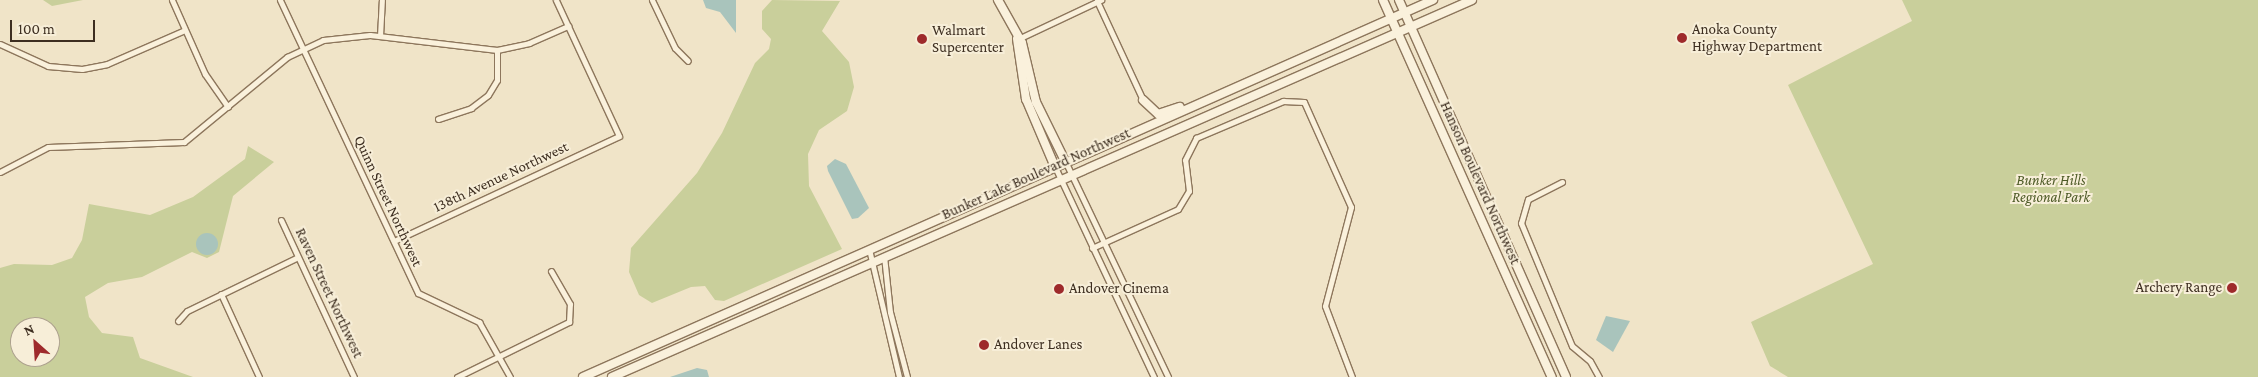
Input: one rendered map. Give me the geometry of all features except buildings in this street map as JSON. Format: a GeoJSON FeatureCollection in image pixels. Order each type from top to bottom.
{"type":"FeatureCollection","features":[{"type":"Feature","properties":{"kind":"main road"},"geometry":{"type":"LineString","coordinates":[[998,0],[1017,39],[1026,99],[1055,167]]}},
{"type":"Feature","properties":{"kind":"main road","name":"Hanson Boulevard Northwest"},"geometry":{"type":"LineString","coordinates":[[1383,0],[1552,377]]}},
{"type":"Feature","properties":{"kind":"main road","name":"Hanson Boulevard Northwest"},"geometry":{"type":"LineString","coordinates":[[1398,0],[1566,377]]}},
{"type":"Feature","properties":{"kind":"main road","name":"Bunker Lake Boulevard Northwest"},"geometry":{"type":"LineString","coordinates":[[583,377],[1434,0]]}},
{"type":"Feature","properties":{"kind":"main road","name":"Bunker Lake Boulevard Northwest"},"geometry":{"type":"LineString","coordinates":[[612,377],[1071,173],[1472,0]]}},
{"type":"Feature","properties":{"kind":"main road"},"geometry":{"type":"LineString","coordinates":[[1017,39],[1022,43],[1036,102],[1066,163]]}},
{"type":"Feature","properties":{"kind":"main road"},"geometry":{"type":"LineString","coordinates":[[1143,100],[1152,111],[1162,114],[1213,97]]}},
{"type":"Feature","properties":{"kind":"street"},"geometry":{"type":"LineString","coordinates":[[172,0],[209,81],[228,107]]}},
{"type":"Feature","properties":{"kind":"street","name":"Quinn Street Northwest"},"geometry":{"type":"LineString","coordinates":[[280,0],[418,293],[479,322],[500,356],[510,377]]}},
{"type":"Feature","properties":{"kind":"street"},"geometry":{"type":"LineString","coordinates":[[380,36],[382,0]]}},
{"type":"Feature","properties":{"kind":"street"},"geometry":{"type":"LineString","coordinates":[[0,172],[48,147],[184,142],[302,48],[351,35],[380,36],[497,50],[529,43],[568,26],[556,0]]}},
{"type":"Feature","properties":{"kind":"street"},"geometry":{"type":"LineString","coordinates":[[652,0],[675,48],[688,61]]}},
{"type":"Feature","properties":{"kind":"street"},"geometry":{"type":"LineString","coordinates":[[1017,39],[1099,1],[1143,100]]}},
{"type":"Feature","properties":{"kind":"street","name":"138th Avenue Northwest"},"geometry":{"type":"LineString","coordinates":[[394,241],[619,136],[568,26]]}},
{"type":"Feature","properties":{"kind":"street"},"geometry":{"type":"LineString","coordinates":[[0,44],[48,66],[82,69],[114,62],[185,30]]}},
{"type":"Feature","properties":{"kind":"street"},"geometry":{"type":"LineString","coordinates":[[438,119],[471,108],[488,95],[497,80],[497,50]]}},
{"type":"Feature","properties":{"kind":"street"},"geometry":{"type":"LineString","coordinates":[[1092,248],[1184,202],[1189,191],[1185,160],[1196,138],[1293,98],[1304,102],[1320,131],[1351,206],[1325,306],[1352,377]]}},
{"type":"Feature","properties":{"kind":"street"},"geometry":{"type":"LineString","coordinates":[[1066,163],[1168,377]]}},
{"type":"Feature","properties":{"kind":"street"},"geometry":{"type":"LineString","coordinates":[[1055,167],[1154,377]]}},
{"type":"Feature","properties":{"kind":"street"},"geometry":{"type":"LineString","coordinates":[[1562,182],[1528,199],[1521,223],[1569,339],[1598,377]]}},
{"type":"Feature","properties":{"kind":"street","name":"Raven Street Northwest"},"geometry":{"type":"LineString","coordinates":[[281,220],[354,377]]}},
{"type":"Feature","properties":{"kind":"street"},"geometry":{"type":"LineString","coordinates":[[869,249],[900,377]]}},
{"type":"Feature","properties":{"kind":"street"},"geometry":{"type":"LineString","coordinates":[[884,255],[890,312],[906,377]]}},
{"type":"Feature","properties":{"kind":"street"},"geometry":{"type":"LineString","coordinates":[[178,321],[186,311],[298,257]]}},
{"type":"Feature","properties":{"kind":"street"},"geometry":{"type":"LineString","coordinates":[[457,377],[569,322],[570,304],[551,271]]}},
{"type":"Feature","properties":{"kind":"street"},"geometry":{"type":"LineString","coordinates":[[221,294],[259,377]]}},
{"type":"Feature","properties":{"kind":"green space"},"geometry":{"type":"Polygon","coordinates":[[[43,0],[83,0],[52,6],[43,0]]]}},
{"type":"Feature","properties":{"kind":"green space"},"geometry":{"type":"Polygon","coordinates":[[[772,0],[840,1],[822,31],[849,62],[854,87],[847,111],[819,130],[808,154],[809,186],[842,249],[724,301],[715,300],[705,286],[691,287],[652,303],[639,295],[629,272],[631,248],[697,173],[722,133],[755,63],[769,49],[771,39],[762,29],[762,11],[772,0]]]}},
{"type":"Feature","properties":{"kind":"green space","name":"Bunker Hills Regional Park"},"geometry":{"type":"Polygon","coordinates":[[[1902,0],[2258,0],[2258,377],[1788,377],[1770,366],[1751,322],[1873,264],[1788,85],[1912,21],[1902,0]]]}},
{"type":"Feature","properties":{"kind":"green space"},"geometry":{"type":"Polygon","coordinates":[[[248,146],[274,162],[233,196],[219,252],[207,258],[192,252],[142,277],[108,283],[85,297],[89,317],[102,333],[133,337],[140,358],[193,377],[0,377],[0,268],[14,264],[52,265],[72,258],[82,240],[89,204],[150,215],[193,197],[245,159],[248,146]]]}},
{"type":"Feature","properties":{"kind":"water"},"geometry":{"type":"Polygon","coordinates":[[[703,0],[736,0],[736,33],[720,12],[706,8],[703,0]]]}},
{"type":"Feature","properties":{"kind":"water"},"geometry":{"type":"Polygon","coordinates":[[[835,159],[846,164],[869,208],[858,218],[852,219],[828,171],[827,166],[835,159]]]}},
{"type":"Feature","properties":{"kind":"water"},"geometry":{"type":"Polygon","coordinates":[[[207,233],[215,236],[218,244],[215,252],[207,255],[199,252],[196,244],[199,236],[207,233]]]}},
{"type":"Feature","properties":{"kind":"water"},"geometry":{"type":"Polygon","coordinates":[[[1606,316],[1630,321],[1613,352],[1596,340],[1606,316]]]}},
{"type":"Feature","properties":{"kind":"water"},"geometry":{"type":"Polygon","coordinates":[[[697,368],[707,370],[709,377],[670,377],[697,368]]]}},
{"type":"Feature","properties":{"kind":"place","name":"Anoka County Highway Department"},"geometry":{"type":"Point","coordinates":[1682,38]}},
{"type":"Feature","properties":{"kind":"place","name":"Walmart Supercenter"},"geometry":{"type":"Point","coordinates":[922,39]}},
{"type":"Feature","properties":{"kind":"place","name":"Archery Range"},"geometry":{"type":"Point","coordinates":[2232,288]}},
{"type":"Feature","properties":{"kind":"place","name":"Andover Cinema"},"geometry":{"type":"Point","coordinates":[1059,289]}},
{"type":"Feature","properties":{"kind":"place","name":"Andover Lanes"},"geometry":{"type":"Point","coordinates":[984,345]}}]}
